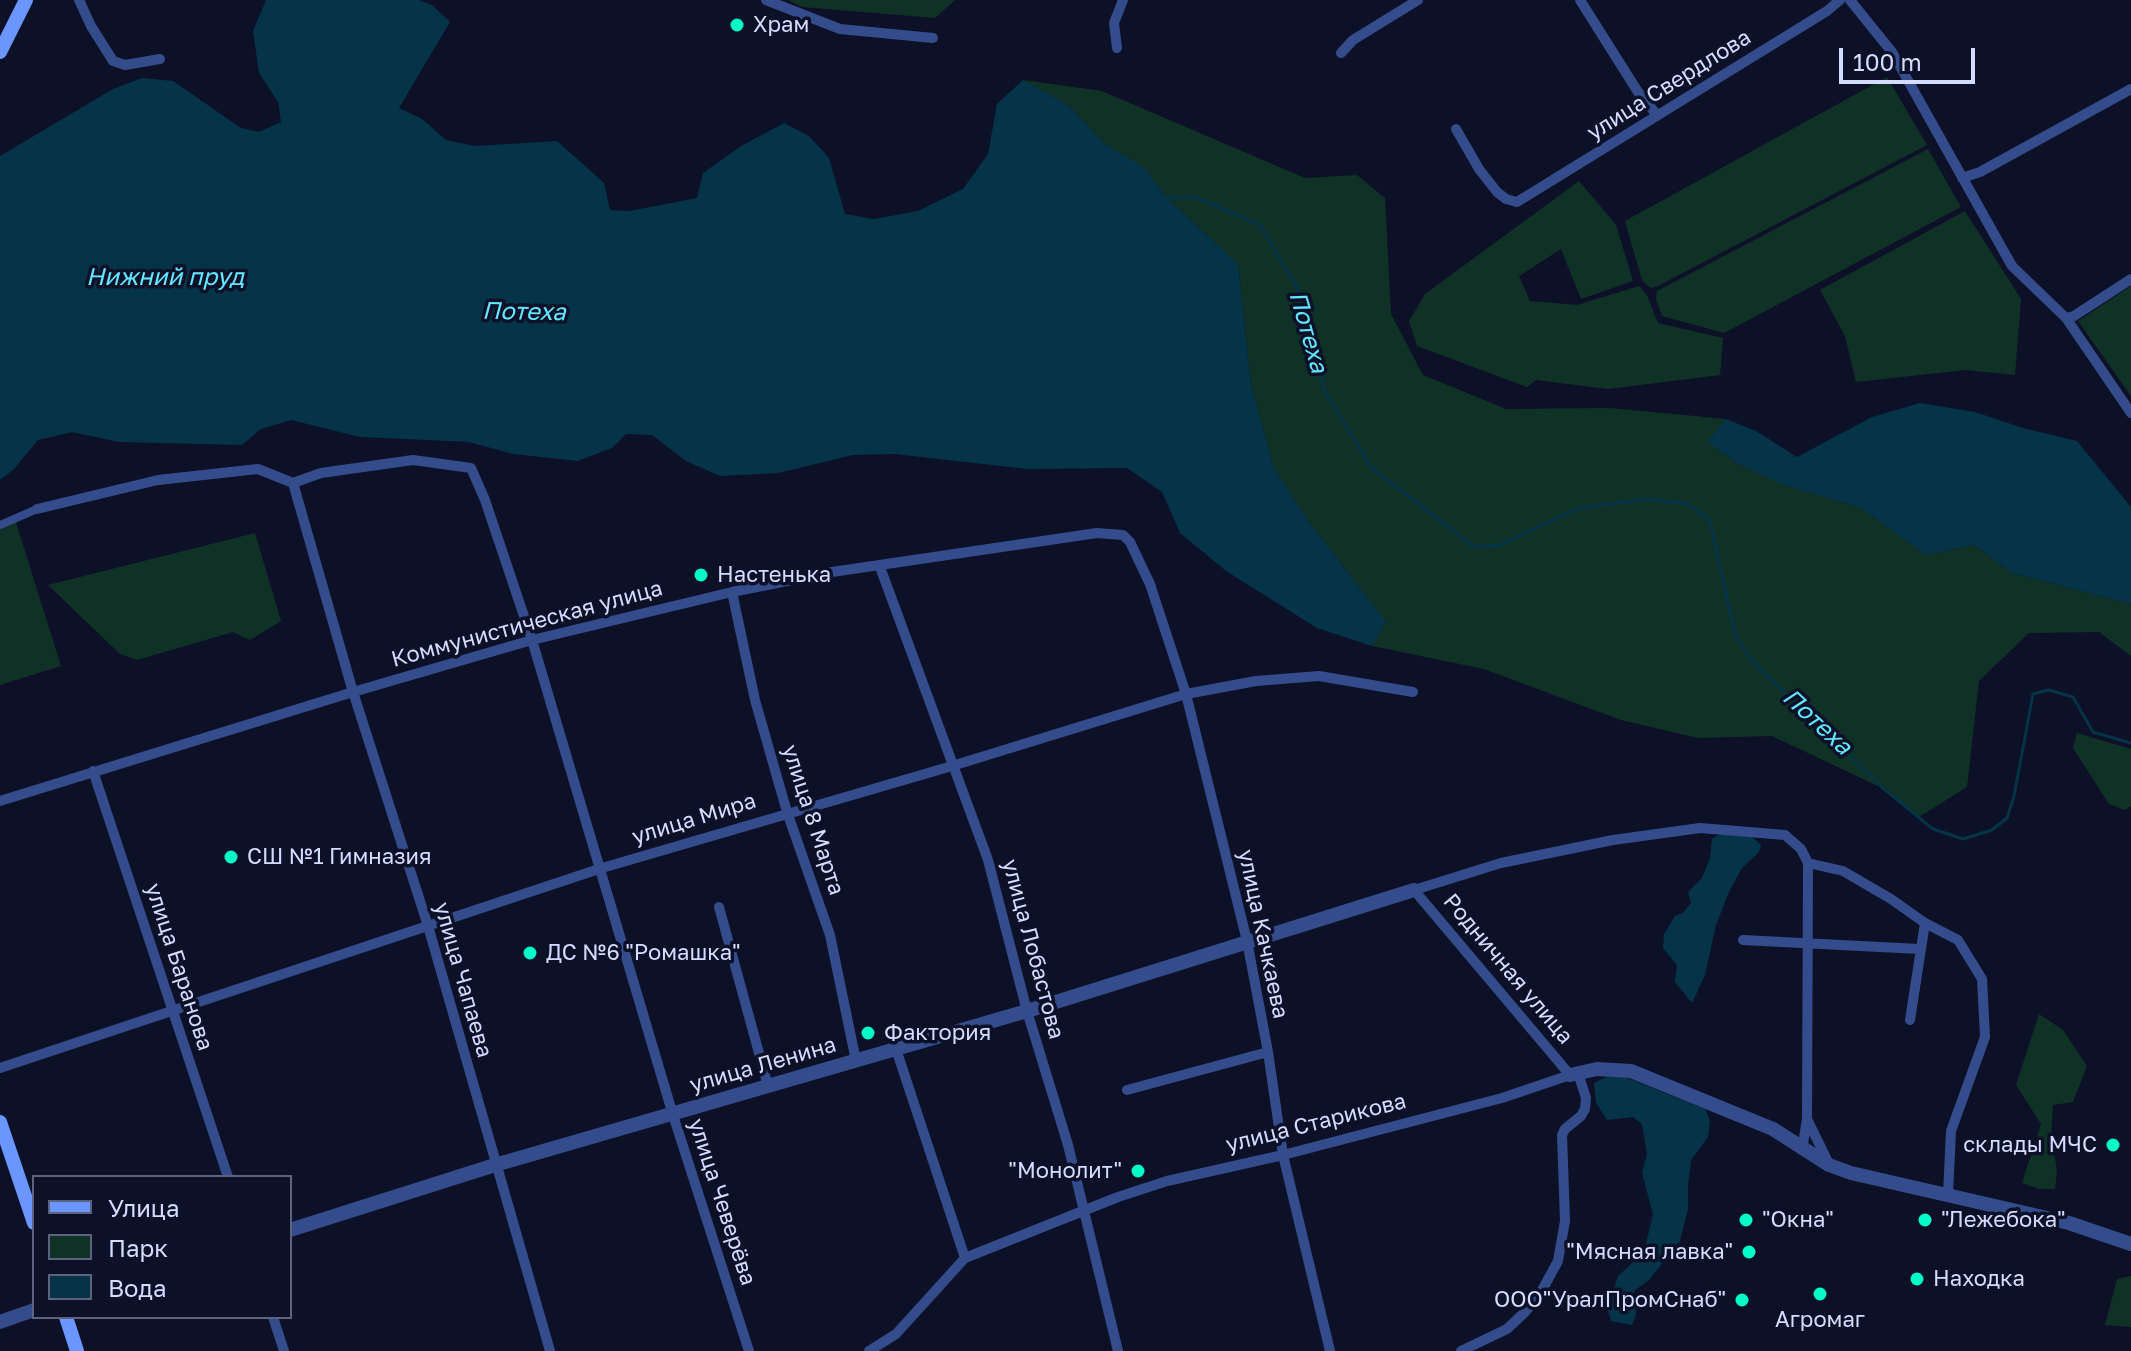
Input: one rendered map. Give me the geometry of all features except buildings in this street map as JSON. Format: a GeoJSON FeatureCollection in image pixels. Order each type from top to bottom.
{"type":"FeatureCollection","features":[{"type":"Feature","properties":{"kind":"main road"},"geometry":{"type":"LineString","coordinates":[[0,52],[26,0]]}},
{"type":"Feature","properties":{"kind":"main road"},"geometry":{"type":"LineString","coordinates":[[0,1122],[32,1217]]}},
{"type":"Feature","properties":{"kind":"main road"},"geometry":{"type":"LineString","coordinates":[[67,1319],[77,1351]]}},
{"type":"Feature","properties":{"kind":"street"},"geometry":{"type":"LineString","coordinates":[[79,0],[113,61],[125,65],[160,59]]}},
{"type":"Feature","properties":{"kind":"street"},"geometry":{"type":"LineString","coordinates":[[766,0],[840,29],[933,38]]}},
{"type":"Feature","properties":{"kind":"street"},"geometry":{"type":"LineString","coordinates":[[1117,48],[1114,23],[1123,0]]}},
{"type":"Feature","properties":{"kind":"street"},"geometry":{"type":"LineString","coordinates":[[1341,53],[1353,40],[1418,0]]}},
{"type":"Feature","properties":{"kind":"street"},"geometry":{"type":"LineString","coordinates":[[1580,0],[1638,92],[1657,115]]}},
{"type":"Feature","properties":{"kind":"street","name":"улица Свердлова"},"geometry":{"type":"LineString","coordinates":[[1456,129],[1479,169],[1497,192],[1517,202],[1827,11],[1840,0]]}},
{"type":"Feature","properties":{"kind":"street"},"geometry":{"type":"LineString","coordinates":[[1852,1],[1892,52],[2012,266],[2066,318],[2131,413]]}},
{"type":"Feature","properties":{"kind":"street"},"geometry":{"type":"LineString","coordinates":[[1962,178],[1980,172],[2131,89]]}},
{"type":"Feature","properties":{"kind":"street"},"geometry":{"type":"LineString","coordinates":[[2066,318],[2074,316],[2131,279]]}},
{"type":"Feature","properties":{"kind":"street","name":"улица Чеверёва"},"geometry":{"type":"LineString","coordinates":[[293,483],[321,473],[413,460],[471,468],[485,500],[532,640],[673,1115],[749,1351]]}},
{"type":"Feature","properties":{"kind":"street"},"geometry":{"type":"LineString","coordinates":[[0,525],[37,509],[158,480],[258,469],[293,483]]}},
{"type":"Feature","properties":{"kind":"street","name":"улица Чапаева"},"geometry":{"type":"LineString","coordinates":[[293,483],[353,692],[428,926],[550,1351]]}},
{"type":"Feature","properties":{"kind":"street","name":"Коммунистическая улица"},"geometry":{"type":"LineString","coordinates":[[0,801],[532,640],[732,592],[832,572],[1097,533],[1123,535]]}},
{"type":"Feature","properties":{"kind":"street","name":"улица Качкаева"},"geometry":{"type":"LineString","coordinates":[[1123,535],[1130,542],[1150,584],[1186,694],[1247,941],[1283,1155],[1330,1351]]}},
{"type":"Feature","properties":{"kind":"street","name":"улица Лобастова"},"geometry":{"type":"LineString","coordinates":[[880,567],[988,860],[1027,1011],[1060,1114],[1118,1351]]}},
{"type":"Feature","properties":{"kind":"street","name":"улица 8 Марта"},"geometry":{"type":"LineString","coordinates":[[732,592],[755,700],[787,812],[830,935],[856,1061]]}},
{"type":"Feature","properties":{"kind":"street","name":"улица Мира"},"geometry":{"type":"LineString","coordinates":[[0,1068],[602,868],[1186,694],[1256,681],[1319,676],[1413,692]]}},
{"type":"Feature","properties":{"kind":"street","name":"улица Баранова"},"geometry":{"type":"LineString","coordinates":[[93,771],[227,1175]]}},
{"type":"Feature","properties":{"kind":"street"},"geometry":{"type":"LineString","coordinates":[[1414,890],[1501,863],[1613,840],[1700,828],[1785,835],[1801,849],[1808,863],[1807,1119],[1802,1150]]}},
{"type":"Feature","properties":{"kind":"street"},"geometry":{"type":"LineString","coordinates":[[1808,863],[1843,871],[1925,923],[1958,940],[1982,979],[1985,1037],[1951,1131],[1948,1194]]}},
{"type":"Feature","properties":{"kind":"street","name":"улица Ленина"},"geometry":{"type":"LineString","coordinates":[[292,1229],[495,1165],[1027,1011],[1414,890]]}},
{"type":"Feature","properties":{"kind":"street","name":"Родничная улица"},"geometry":{"type":"LineString","coordinates":[[1414,890],[1574,1074]]}},
{"type":"Feature","properties":{"kind":"street"},"geometry":{"type":"LineString","coordinates":[[719,907],[768,1086]]}},
{"type":"Feature","properties":{"kind":"street"},"geometry":{"type":"LineString","coordinates":[[1910,1020],[1925,923]]}},
{"type":"Feature","properties":{"kind":"street"},"geometry":{"type":"LineString","coordinates":[[1743,940],[1919,949]]}},
{"type":"Feature","properties":{"kind":"street"},"geometry":{"type":"LineString","coordinates":[[896,1049],[965,1258]]}},
{"type":"Feature","properties":{"kind":"street"},"geometry":{"type":"LineString","coordinates":[[1127,1090],[1268,1052]]}},
{"type":"Feature","properties":{"kind":"street","name":"улица Старикова"},"geometry":{"type":"LineString","coordinates":[[869,1351],[896,1334],[965,1258],[1083,1212],[1167,1181],[1283,1155],[1502,1098],[1574,1074],[1616,1068],[1631,1071],[1773,1129],[1802,1150],[1851,1173],[2069,1223],[2131,1244]]}},
{"type":"Feature","properties":{"kind":"street"},"geometry":{"type":"LineString","coordinates":[[1461,1351],[1507,1329],[1540,1294],[1558,1261],[1565,1221],[1562,1135],[1581,1116],[1586,1098],[1574,1074]]}},
{"type":"Feature","properties":{"kind":"street"},"geometry":{"type":"LineString","coordinates":[[1807,1119],[1829,1165]]}},
{"type":"Feature","properties":{"kind":"street"},"geometry":{"type":"LineString","coordinates":[[0,1322],[32,1311]]}},
{"type":"Feature","properties":{"kind":"street"},"geometry":{"type":"LineString","coordinates":[[274,1319],[284,1351]]}},
{"type":"Feature","properties":{"kind":"green space"},"geometry":{"type":"Polygon","coordinates":[[[788,0],[955,0],[935,18],[802,7],[788,0]]]}},
{"type":"Feature","properties":{"kind":"green space"},"geometry":{"type":"Polygon","coordinates":[[[1887,77],[1927,145],[1658,286],[1650,288],[1642,280],[1625,221],[1887,77]]]}},
{"type":"Feature","properties":{"kind":"green space"},"geometry":{"type":"Polygon","coordinates":[[[1023,80],[1102,91],[1305,178],[1357,175],[1385,198],[1391,314],[1423,375],[1506,409],[1610,408],[1726,419],[1707,442],[1737,463],[1783,484],[1861,508],[1926,555],[1974,545],[2012,573],[2131,604],[2131,656],[2099,632],[2029,633],[1979,681],[1967,787],[1919,817],[1884,789],[1772,736],[1698,738],[1621,720],[1484,669],[1372,646],[1386,622],[1308,521],[1274,468],[1251,385],[1238,264],[1166,197],[1144,167],[1105,144],[1068,105],[1023,80]]]}},
{"type":"Feature","properties":{"kind":"green space"},"geometry":{"type":"Polygon","coordinates":[[[1928,149],[1961,207],[1724,333],[1662,316],[1656,299],[1657,291],[1928,149]]]}},
{"type":"Feature","properties":{"kind":"green space"},"geometry":{"type":"Polygon","coordinates":[[[1579,181],[1616,225],[1633,281],[1581,299],[1561,249],[1519,276],[1530,301],[1577,305],[1639,286],[1647,295],[1658,323],[1723,338],[1720,375],[1608,389],[1536,380],[1527,387],[1417,346],[1409,321],[1425,294],[1579,181]]]}},
{"type":"Feature","properties":{"kind":"green space"},"geometry":{"type":"Polygon","coordinates":[[[1965,211],[2021,299],[2015,375],[1965,370],[1856,382],[1845,336],[1820,290],[1965,211]]]}},
{"type":"Feature","properties":{"kind":"green space"},"geometry":{"type":"Polygon","coordinates":[[[2131,286],[2131,396],[2078,321],[2131,286]]]}},
{"type":"Feature","properties":{"kind":"green space"},"geometry":{"type":"Polygon","coordinates":[[[14,516],[61,666],[0,685],[0,523],[14,516]]]}},
{"type":"Feature","properties":{"kind":"green space"},"geometry":{"type":"Polygon","coordinates":[[[255,533],[281,621],[250,640],[233,632],[137,660],[120,654],[48,585],[255,533]]]}},
{"type":"Feature","properties":{"kind":"green space"},"geometry":{"type":"Polygon","coordinates":[[[2077,733],[2131,749],[2131,806],[2125,810],[2109,804],[2073,748],[2077,733]]]}},
{"type":"Feature","properties":{"kind":"green space"},"geometry":{"type":"Polygon","coordinates":[[[2039,1014],[2063,1030],[2087,1066],[2073,1102],[2053,1105],[2051,1136],[2057,1170],[2055,1189],[2040,1189],[2022,1183],[2041,1124],[2016,1085],[2039,1014]]]}},
{"type":"Feature","properties":{"kind":"green space"},"geometry":{"type":"Polygon","coordinates":[[[2131,1276],[2131,1327],[2105,1325],[2117,1279],[2131,1276]]]}},
{"type":"Feature","properties":{"kind":"water","name":"Нижний пруд"},"geometry":{"type":"Polygon","coordinates":[[[266,0],[419,0],[432,5],[450,22],[399,108],[422,119],[446,140],[475,146],[557,141],[604,183],[610,210],[629,211],[697,198],[703,173],[741,146],[784,123],[809,136],[829,158],[845,214],[874,219],[918,211],[963,189],[988,154],[997,104],[1023,80],[1068,105],[1105,144],[1144,167],[1166,197],[1238,264],[1251,385],[1274,468],[1308,521],[1386,622],[1372,646],[1317,628],[1226,571],[1180,533],[1162,492],[1127,468],[1027,469],[895,454],[853,455],[778,473],[720,476],[686,461],[652,435],[626,434],[612,448],[578,461],[513,454],[469,442],[360,437],[291,420],[261,429],[242,445],[119,442],[72,432],[38,440],[14,469],[0,480],[0,156],[113,89],[142,78],[173,81],[241,128],[259,132],[281,122],[278,102],[259,73],[253,31],[266,0]]]}},
{"type":"Feature","properties":{"kind":"water"},"geometry":{"type":"Polygon","coordinates":[[[1920,403],[1975,412],[2077,441],[2131,507],[2131,604],[2012,573],[1974,545],[1926,555],[1861,508],[1782,484],[1737,463],[1707,442],[1726,419],[1756,431],[1797,457],[1872,417],[1920,403]]]}},
{"type":"Feature","properties":{"kind":"water"},"geometry":{"type":"Polygon","coordinates":[[[1720,834],[1752,837],[1761,845],[1759,852],[1742,868],[1728,894],[1716,925],[1705,975],[1692,1003],[1675,982],[1677,965],[1663,948],[1664,934],[1675,916],[1683,913],[1691,903],[1688,892],[1702,878],[1710,858],[1712,839],[1720,834]]]}},
{"type":"Feature","properties":{"kind":"water"},"geometry":{"type":"Polygon","coordinates":[[[1608,1076],[1625,1077],[1705,1109],[1710,1120],[1708,1137],[1691,1160],[1688,1209],[1680,1241],[1649,1280],[1634,1291],[1636,1315],[1632,1325],[1611,1321],[1607,1308],[1618,1276],[1644,1252],[1653,1214],[1642,1173],[1647,1154],[1642,1124],[1633,1117],[1607,1120],[1596,1103],[1594,1083],[1608,1076]]]}},
{"type":"Feature","properties":{"kind":"waterway","name":"Потеха"},"geometry":{"type":"LineString","coordinates":[[1164,198],[1195,197],[1260,225],[1298,289],[1325,392],[1372,468],[1474,547],[1500,545],[1576,509],[1646,499],[1688,504],[1710,521],[1735,634],[1752,661],[1884,789],[1933,829],[1963,839],[1992,830],[2007,818],[2033,694],[2049,690],[2073,697],[2093,732],[2131,743]]}},
{"type":"Feature","properties":{"kind":"place","name":"Храм"},"geometry":{"type":"Point","coordinates":[737,25]}},
{"type":"Feature","properties":{"kind":"place","name":"Настенька"},"geometry":{"type":"Point","coordinates":[701,575]}},
{"type":"Feature","properties":{"kind":"place","name":"СШ №1 Гимназия"},"geometry":{"type":"Point","coordinates":[231,857]}},
{"type":"Feature","properties":{"kind":"place","name":"ДС №6 \"Ромашка\""},"geometry":{"type":"Point","coordinates":[530,953]}},
{"type":"Feature","properties":{"kind":"place","name":"Фактория"},"geometry":{"type":"Point","coordinates":[868,1033]}},
{"type":"Feature","properties":{"kind":"place","name":"склады МЧС"},"geometry":{"type":"Point","coordinates":[2113,1145]}},
{"type":"Feature","properties":{"kind":"place","name":"\"Монолит\""},"geometry":{"type":"Point","coordinates":[1138,1171]}},
{"type":"Feature","properties":{"kind":"place","name":"\"Окна\""},"geometry":{"type":"Point","coordinates":[1746,1220]}},
{"type":"Feature","properties":{"kind":"place","name":"\"Лежебока\""},"geometry":{"type":"Point","coordinates":[1925,1220]}},
{"type":"Feature","properties":{"kind":"place","name":"\"Мясная лавка\""},"geometry":{"type":"Point","coordinates":[1749,1252]}},
{"type":"Feature","properties":{"kind":"place","name":"Находка"},"geometry":{"type":"Point","coordinates":[1917,1279]}},
{"type":"Feature","properties":{"kind":"place","name":"Агромаг"},"geometry":{"type":"Point","coordinates":[1820,1294]}},
{"type":"Feature","properties":{"kind":"place","name":"ООО\"УралПромСнаб\""},"geometry":{"type":"Point","coordinates":[1742,1300]}}]}
